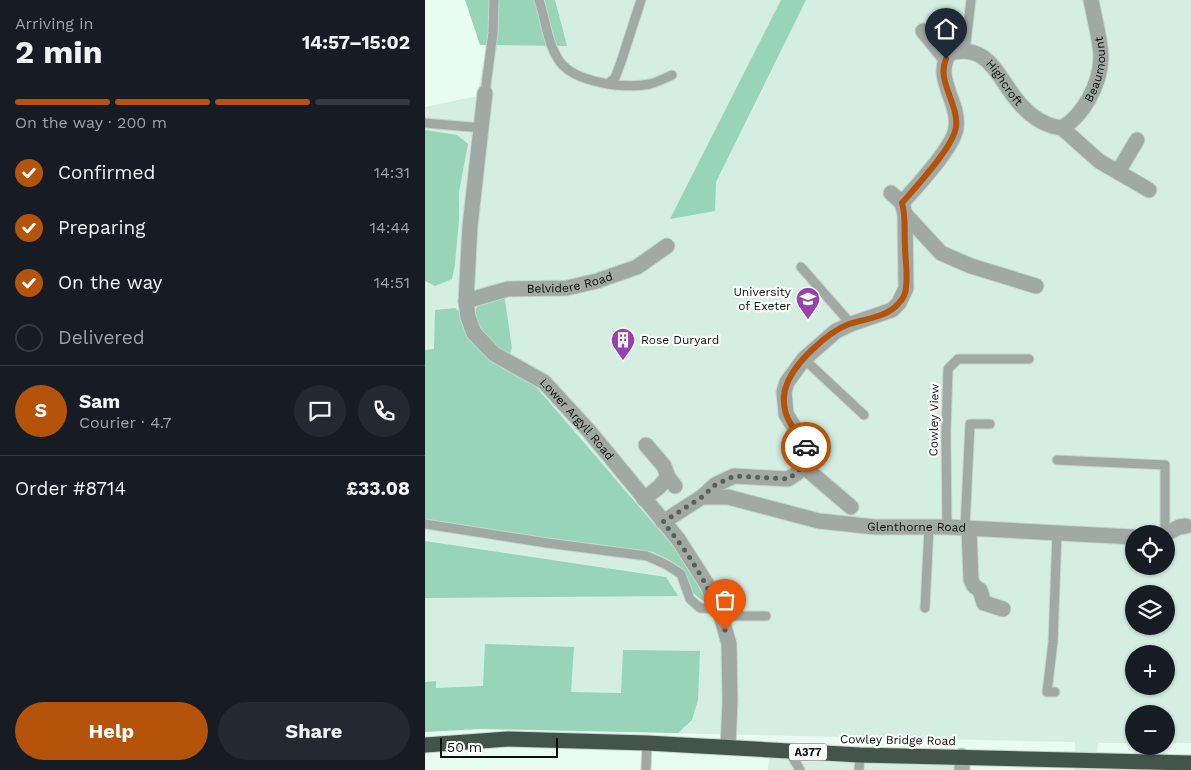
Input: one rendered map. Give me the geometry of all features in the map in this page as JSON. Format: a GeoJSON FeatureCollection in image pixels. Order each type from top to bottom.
{"type":"FeatureCollection","features":[{"type":"Feature","properties":{"kind":"highway","name":"Cowley Bridge Road"},"geometry":{"type":"LineString","coordinates":[[425,745],[508,739],[728,747],[962,763],[1191,763]]}},
{"type":"Feature","properties":{"kind":"street","name":"Beaumount"},"geometry":{"type":"LineString","coordinates":[[1061,128],[1070,123],[1082,108],[1093,92],[1097,77],[1101,58],[1091,0]]}},
{"type":"Feature","properties":{"kind":"street"},"geometry":{"type":"LineString","coordinates":[[923,31],[946,59]]}},
{"type":"Feature","properties":{"kind":"street"},"geometry":{"type":"LineString","coordinates":[[663,522],[702,497],[715,485],[734,476],[788,479],[803,466],[807,459],[808,450],[786,414],[784,392],[787,382],[803,359],[836,331],[892,310],[904,296],[906,288],[899,203],[921,181],[953,139],[956,129],[956,110],[943,72],[946,59],[951,54],[965,51]]}},
{"type":"Feature","properties":{"kind":"street","name":"Highcroft"},"geometry":{"type":"LineString","coordinates":[[965,51],[982,56],[993,66],[1021,105],[1037,120],[1053,127],[1061,128]]}},
{"type":"Feature","properties":{"kind":"street","name":"Lower Argyll Road"},"geometry":{"type":"LineString","coordinates":[[485,93],[470,226],[466,301],[468,317],[474,333],[482,343],[494,354],[544,382],[589,430],[678,539],[708,586],[729,644],[728,747]]}},
{"type":"Feature","properties":{"kind":"street"},"geometry":{"type":"LineString","coordinates":[[1061,128],[1099,162],[1149,190]]}},
{"type":"Feature","properties":{"kind":"street"},"geometry":{"type":"LineString","coordinates":[[1118,172],[1137,140]]}},
{"type":"Feature","properties":{"kind":"street"},"geometry":{"type":"LineString","coordinates":[[899,203],[941,253],[971,266],[1036,286]]}},
{"type":"Feature","properties":{"kind":"street","name":"Belvidere Road"},"geometry":{"type":"LineString","coordinates":[[466,301],[508,289],[567,288],[597,281],[637,267],[667,246]]}},
{"type":"Feature","properties":{"kind":"street"},"geometry":{"type":"LineString","coordinates":[[644,499],[659,487],[671,481],[664,466],[646,445]]}},
{"type":"Feature","properties":{"kind":"street"},"geometry":{"type":"LineString","coordinates":[[803,466],[851,507]]}},
{"type":"Feature","properties":{"kind":"street","name":"Glenthorne Road"},"geometry":{"type":"LineString","coordinates":[[702,497],[728,497],[819,520],[875,527],[947,527],[1125,537]]}},
{"type":"Feature","properties":{"kind":"street"},"geometry":{"type":"LineString","coordinates":[[1175,529],[1186,526]]}},
{"type":"Feature","properties":{"kind":"street"},"geometry":{"type":"LineString","coordinates":[[967,528],[971,580],[974,586],[980,590],[984,604],[1003,609]]}},
{"type":"Feature","properties":{"kind":"lane"},"geometry":{"type":"LineString","coordinates":[[485,93],[493,33],[494,0]]}},
{"type":"Feature","properties":{"kind":"lane"},"geometry":{"type":"LineString","coordinates":[[539,0],[552,48],[561,63],[583,78],[632,86],[652,83],[672,75]]}},
{"type":"Feature","properties":{"kind":"lane"},"geometry":{"type":"LineString","coordinates":[[609,83],[615,78],[641,0]]}},
{"type":"Feature","properties":{"kind":"lane"},"geometry":{"type":"LineString","coordinates":[[965,51],[971,0]]}},
{"type":"Feature","properties":{"kind":"lane"},"geometry":{"type":"LineString","coordinates":[[425,123],[482,128]]}},
{"type":"Feature","properties":{"kind":"lane"},"geometry":{"type":"LineString","coordinates":[[801,267],[851,324]]}},
{"type":"Feature","properties":{"kind":"lane"},"geometry":{"type":"LineString","coordinates":[[803,359],[865,415]]}},
{"type":"Feature","properties":{"kind":"lane","name":"Cowley View"},"geometry":{"type":"LineString","coordinates":[[947,527],[945,443],[948,369],[958,359],[1029,359]]}},
{"type":"Feature","properties":{"kind":"lane"},"geometry":{"type":"LineString","coordinates":[[967,528],[970,424],[990,424]]}},
{"type":"Feature","properties":{"kind":"lane"},"geometry":{"type":"LineString","coordinates":[[1057,460],[1165,465],[1165,525]]}},
{"type":"Feature","properties":{"kind":"lane"},"geometry":{"type":"LineString","coordinates":[[425,524],[547,544],[647,556],[681,574],[690,599],[700,608],[719,612],[766,616]]}},
{"type":"Feature","properties":{"kind":"lane"},"geometry":{"type":"LineString","coordinates":[[925,608],[929,527]]}},
{"type":"Feature","properties":{"kind":"lane"},"geometry":{"type":"LineString","coordinates":[[1055,692],[1047,692],[1053,642],[1057,533]]}},
{"type":"Feature","properties":{"kind":"lane"},"geometry":{"type":"LineString","coordinates":[[646,770],[647,743]]}},
{"type":"Feature","properties":{"kind":"lane"},"geometry":{"type":"LineString","coordinates":[[789,751],[800,770]]}},
{"type":"Feature","properties":{"kind":"lane"},"geometry":{"type":"LineString","coordinates":[[859,770],[860,755]]}},
{"type":"Feature","properties":{"kind":"shaded area","name":"University of Exeter"},"geometry":{"type":"Polygon","coordinates":[[[495,0],[1191,0],[1191,743],[1175,743],[1175,705],[1125,705],[1125,743],[1098,743],[1096,770],[1075,770],[1075,742],[480,729],[425,732],[425,107],[477,96],[495,0]]]}},
{"type":"Feature","properties":{"kind":"shaded area"},"geometry":{"type":"Polygon","coordinates":[[[769,755],[958,761],[958,770],[768,770],[769,755]]]}},
{"type":"Feature","properties":{"kind":"green space"},"geometry":{"type":"Polygon","coordinates":[[[465,0],[555,0],[567,46],[480,45],[465,0]]]}},
{"type":"Feature","properties":{"kind":"green space"},"geometry":{"type":"Polygon","coordinates":[[[781,0],[806,0],[716,182],[715,211],[670,219],[781,0]]]}},
{"type":"Feature","properties":{"kind":"green space"},"geometry":{"type":"Polygon","coordinates":[[[425,130],[457,135],[468,144],[459,192],[459,219],[452,279],[435,286],[425,281],[425,130]]]}},
{"type":"Feature","properties":{"kind":"green space"},"geometry":{"type":"Polygon","coordinates":[[[504,294],[512,348],[505,368],[537,388],[685,560],[707,602],[695,595],[685,573],[681,569],[671,561],[653,552],[531,536],[425,519],[425,350],[434,349],[435,310],[455,308],[462,314],[475,312],[480,300],[504,294]]]}},
{"type":"Feature","properties":{"kind":"green space"},"geometry":{"type":"Polygon","coordinates":[[[425,541],[666,577],[678,596],[425,598],[425,541]]]}},
{"type":"Feature","properties":{"kind":"green space"},"geometry":{"type":"Polygon","coordinates":[[[485,644],[574,647],[571,692],[621,693],[623,650],[700,651],[698,700],[692,720],[678,733],[480,729],[425,732],[425,682],[436,681],[436,688],[483,686],[485,644]]]}},
{"type":"Feature","properties":{"kind":"way so far"},"geometry":{"type":"LineString","coordinates":[[725,630],[708,586],[678,539],[663,522],[702,497],[715,485],[734,476],[748,475],[788,479],[796,474],[807,459],[808,450],[806,447]]}},
{"type":"Feature","properties":{"kind":"place","name":"University of Exeter"},"geometry":{"type":"Point","coordinates":[808,320]}},
{"type":"Feature","properties":{"kind":"place","name":"Rose Duryard"},"geometry":{"type":"Point","coordinates":[623,361]}},
{"type":"Feature","properties":{"kind":"route"},"geometry":{"type":"LineString","coordinates":[[806,447],[786,414],[784,392],[787,382],[803,359],[836,331],[892,310],[904,296],[907,268],[905,214],[902,203],[953,139],[956,129],[956,110],[943,72],[943,64],[946,59]]}}]}
